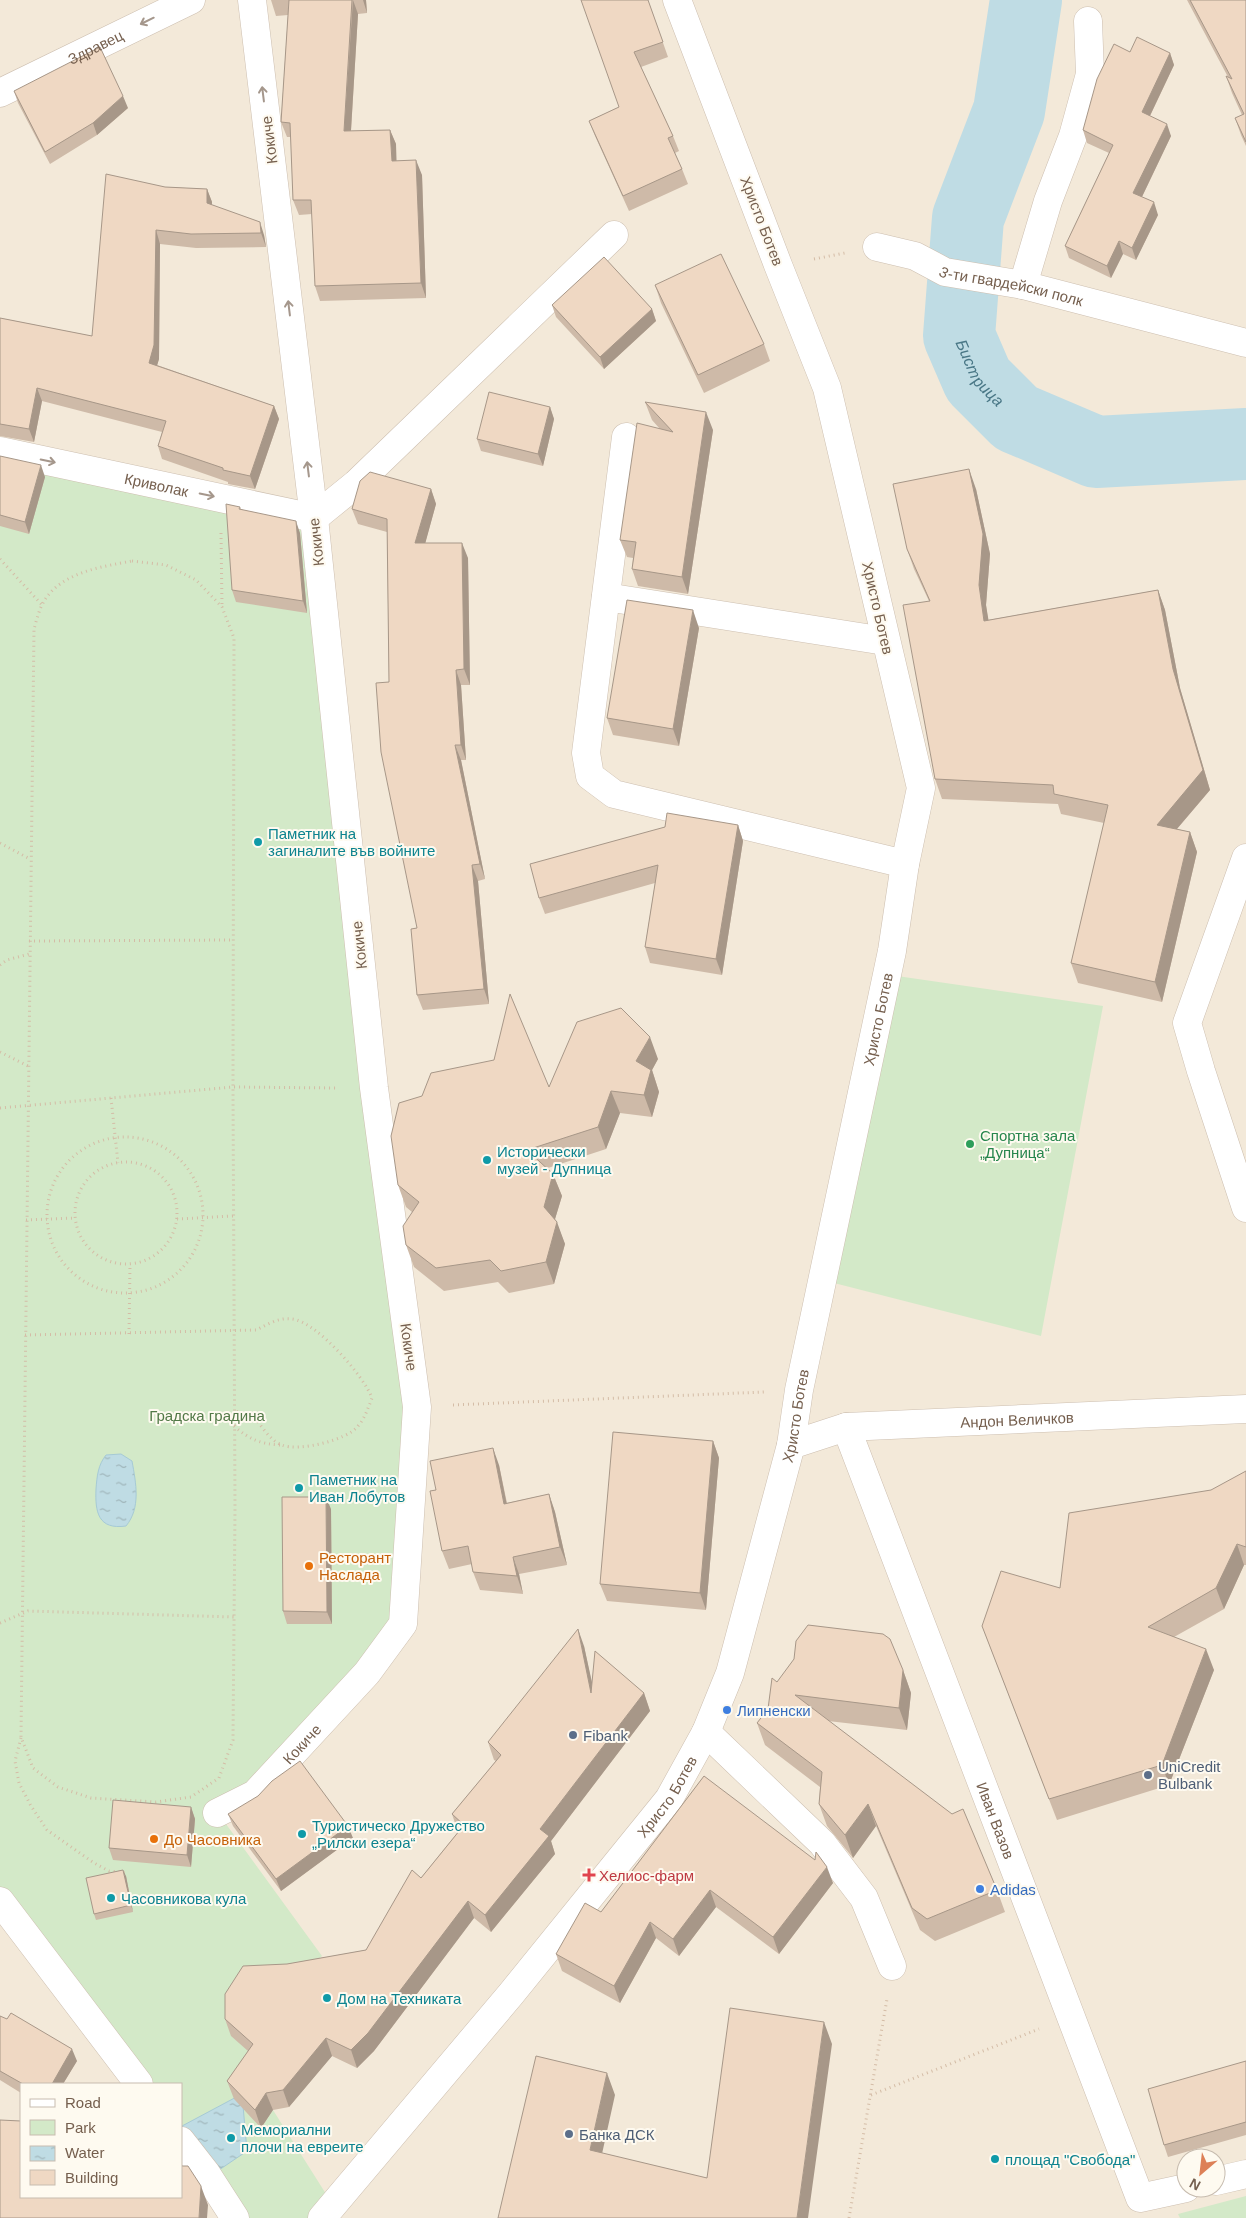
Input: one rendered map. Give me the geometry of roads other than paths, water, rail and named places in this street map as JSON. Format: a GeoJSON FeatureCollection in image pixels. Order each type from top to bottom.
{"type":"FeatureCollection","features":[{"type":"Feature","properties":{"kind":"street","name":"Здравец"},"geometry":{"type":"LineString","coordinates":[[0,93],[191,0]]}},
{"type":"Feature","properties":{"kind":"street","name":"Кокиче"},"geometry":{"type":"LineString","coordinates":[[218,1813],[254,1794],[368,1673],[403,1624],[417,1407],[374,1088],[314,518],[252,0]]}},
{"type":"Feature","properties":{"kind":"street","name":"Христо Ботев"},"geometry":{"type":"LineString","coordinates":[[322,2218],[511,1994],[669,1799],[706,1732],[730,1673],[791,1445],[799,1390],[892,951],[904,864],[921,788],[827,388],[677,0]]}},
{"type":"Feature","properties":{"kind":"street"},"geometry":{"type":"LineString","coordinates":[[1023,285],[1048,201],[1073,136],[1090,74],[1088,21]]}},
{"type":"Feature","properties":{"kind":"street"},"geometry":{"type":"LineString","coordinates":[[314,518],[356,484],[614,235]]}},
{"type":"Feature","properties":{"kind":"street","name":"3-ти гвардейски полк"},"geometry":{"type":"LineString","coordinates":[[877,247],[915,256],[945,272],[1023,285],[1246,343]]}},
{"type":"Feature","properties":{"kind":"street"},"geometry":{"type":"LineString","coordinates":[[626,437],[586,753],[590,776],[614,794],[904,864]]}},
{"type":"Feature","properties":{"kind":"street","name":"Криволак"},"geometry":{"type":"LineString","coordinates":[[0,451],[314,518]]}},
{"type":"Feature","properties":{"kind":"street"},"geometry":{"type":"LineString","coordinates":[[606,598],[885,641]]}},
{"type":"Feature","properties":{"kind":"street"},"geometry":{"type":"LineString","coordinates":[[1246,858],[1187,1023],[1246,1208]]}},
{"type":"Feature","properties":{"kind":"street","name":"Андон Величков"},"geometry":{"type":"LineString","coordinates":[[791,1445],[846,1427],[1246,1409]]}},
{"type":"Feature","properties":{"kind":"street","name":"Иван Вазов"},"geometry":{"type":"LineString","coordinates":[[846,1427],[1143,2208],[1176,2193]]}},
{"type":"Feature","properties":{"kind":"street"},"geometry":{"type":"LineString","coordinates":[[706,1732],[822,1843],[864,1898],[892,1966]]}},
{"type":"Feature","properties":{"kind":"street"},"geometry":{"type":"LineString","coordinates":[[0,1901],[138,2083]]}},
{"type":"Feature","properties":{"kind":"street"},"geometry":{"type":"LineString","coordinates":[[182,2143],[194,2169],[235,2218]]}},
{"type":"Feature","properties":{"kind":"street"},"geometry":{"type":"LineString","coordinates":[[1226,2179],[1246,2174]]}},
{"type":"Feature","properties":{"kind":"water"},"geometry":{"type":"Polygon","coordinates":[[[121,1454],[132,1461],[136,1503],[131,1519],[126,1526],[117,1527],[109,1525],[100,1518],[96,1505],[96,1489],[97,1475],[103,1459],[106,1455],[121,1454]]]}},
{"type":"Feature","properties":{"kind":"water"},"geometry":{"type":"Polygon","coordinates":[[[242,2094],[247,2151],[219,2170],[182,2126],[242,2094]]]}},
{"type":"Feature","properties":{"kind":"waterway","name":"Бистрица"},"geometry":{"type":"LineString","coordinates":[[1026,0],[1009,111],[968,218],[959,336],[978,380],[1016,418],[1096,452],[1246,444]]}},
{"type":"Feature","properties":{"kind":"place","name":"Паметник на загиналите във войните"},"geometry":{"type":"Point","coordinates":[258,842]}},
{"type":"Feature","properties":{"kind":"place","name":"Спортна зала „Дупница“"},"geometry":{"type":"Point","coordinates":[970,1144]}},
{"type":"Feature","properties":{"kind":"place","name":"Исторически музей - Дупница"},"geometry":{"type":"Point","coordinates":[487,1160]}},
{"type":"Feature","properties":{"kind":"place","name":"Паметник на Иван Лобутов"},"geometry":{"type":"Point","coordinates":[299,1488]}},
{"type":"Feature","properties":{"kind":"place","name":"Ресторант Наслада"},"geometry":{"type":"Point","coordinates":[309,1566]}},
{"type":"Feature","properties":{"kind":"place","name":"Липненски"},"geometry":{"type":"Point","coordinates":[727,1710]}},
{"type":"Feature","properties":{"kind":"place","name":"Fibank"},"geometry":{"type":"Point","coordinates":[573,1735]}},
{"type":"Feature","properties":{"kind":"place","name":"UniCredit Bulbank"},"geometry":{"type":"Point","coordinates":[1148,1775]}},
{"type":"Feature","properties":{"kind":"place","name":"Туристическо Дружество „Рилски езера“"},"geometry":{"type":"Point","coordinates":[302,1834]}},
{"type":"Feature","properties":{"kind":"place","name":"До Часовника"},"geometry":{"type":"Point","coordinates":[154,1839]}},
{"type":"Feature","properties":{"kind":"place","name":"Хелиос-фарм"},"geometry":{"type":"Point","coordinates":[589,1875]}},
{"type":"Feature","properties":{"kind":"place","name":"Adidas"},"geometry":{"type":"Point","coordinates":[980,1889]}},
{"type":"Feature","properties":{"kind":"place","name":"Часовникова кула"},"geometry":{"type":"Point","coordinates":[111,1898]}},
{"type":"Feature","properties":{"kind":"place","name":"Дом на Техниката"},"geometry":{"type":"Point","coordinates":[327,1998]}},
{"type":"Feature","properties":{"kind":"place","name":"Банка ДСК"},"geometry":{"type":"Point","coordinates":[569,2134]}},
{"type":"Feature","properties":{"kind":"place","name":"Мемориални плочи на евреите"},"geometry":{"type":"Point","coordinates":[231,2138]}},
{"type":"Feature","properties":{"kind":"place","name":"площад \"Свобода\""},"geometry":{"type":"Point","coordinates":[995,2159]}},
{"type":"Feature","properties":{"kind":"park label","name":"Градска градина"},"geometry":{"type":"Point","coordinates":[207,1415]}}]}
